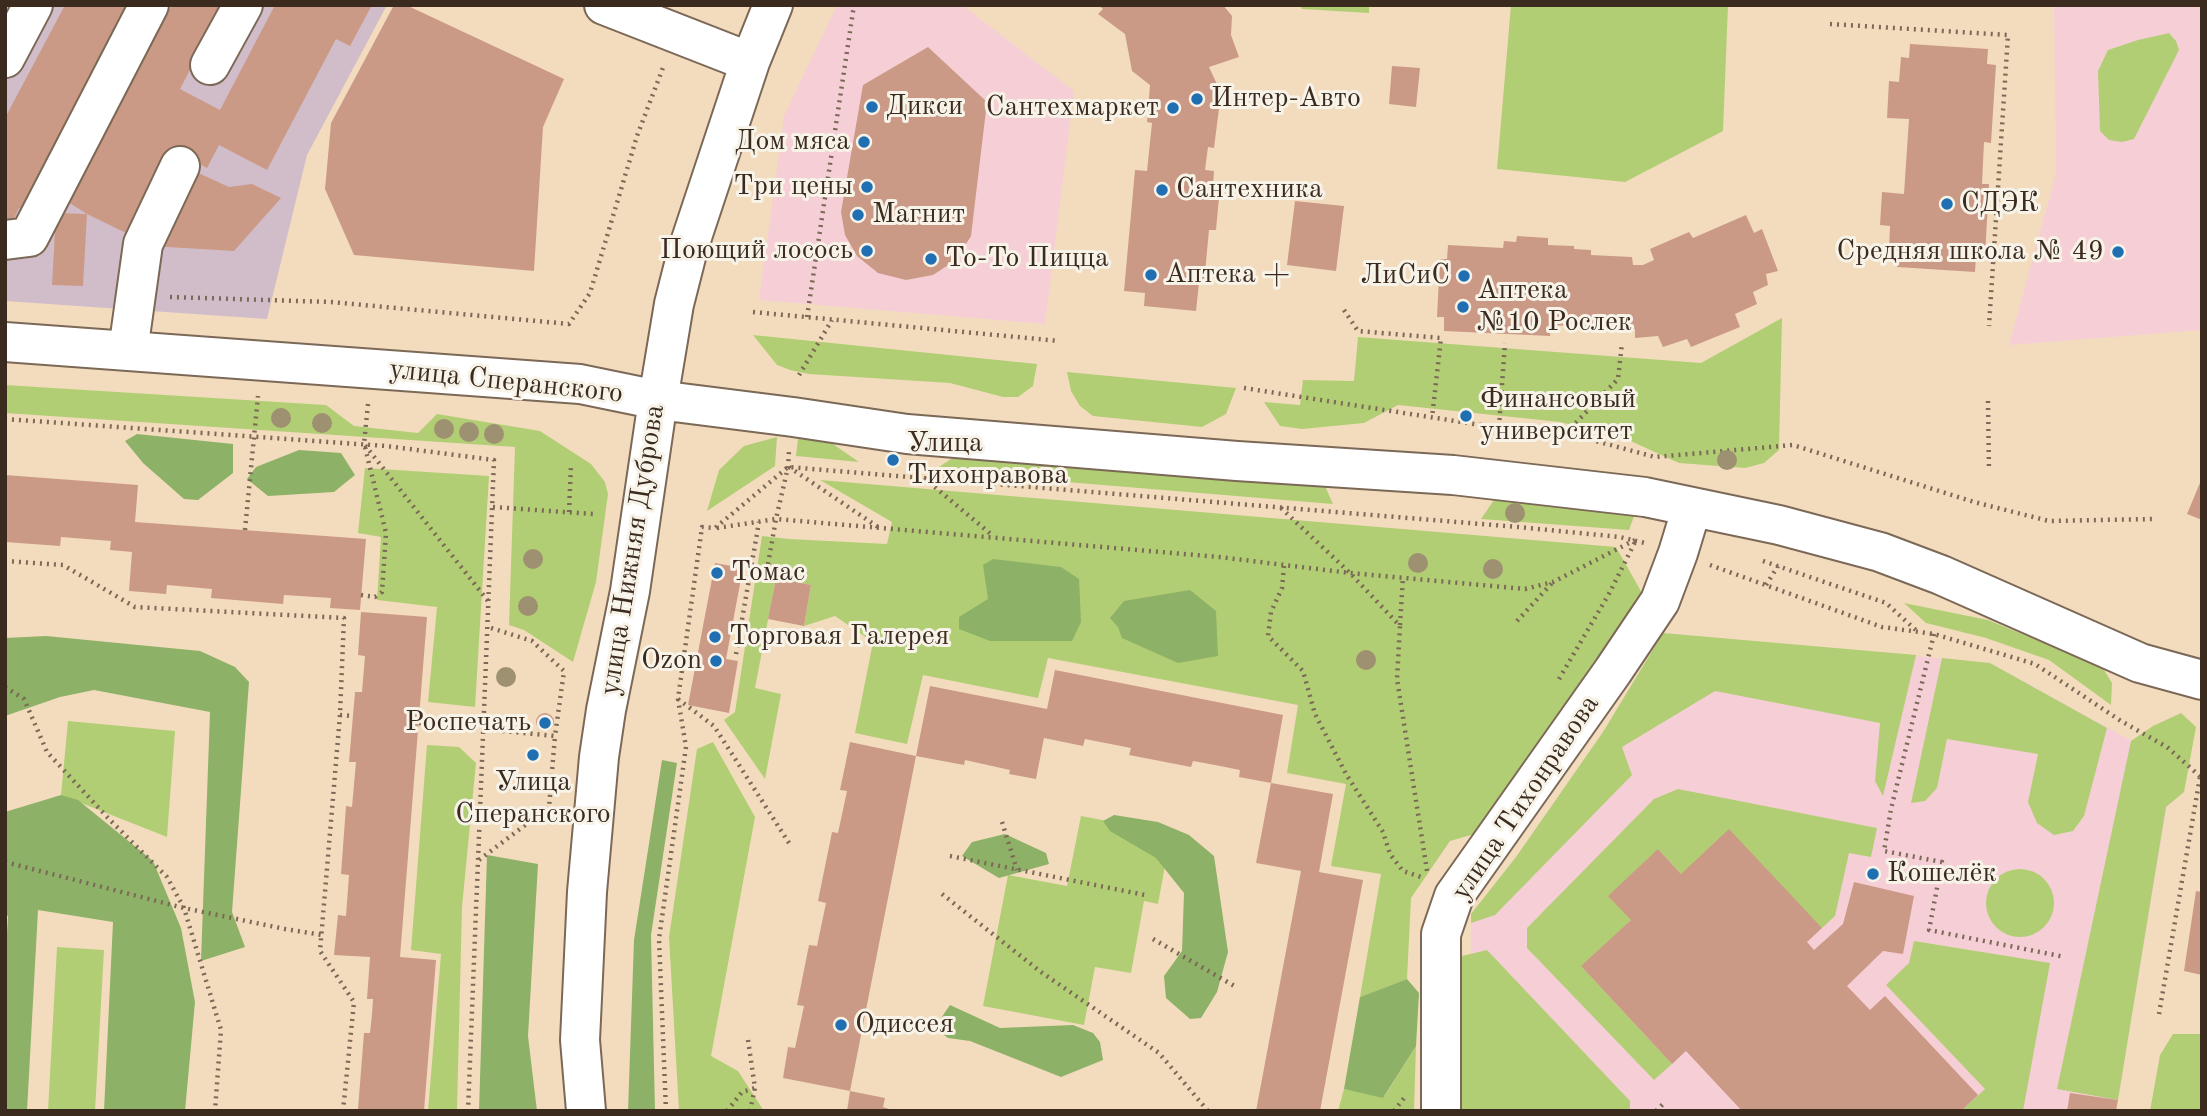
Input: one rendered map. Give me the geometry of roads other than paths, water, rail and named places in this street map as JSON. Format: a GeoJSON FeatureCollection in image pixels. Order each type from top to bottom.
{"type":"FeatureCollection","features":[{"type":"Feature","properties":{"kind":"street"},"geometry":{"type":"LineString","coordinates":[[5,58],[33,5]]}},
{"type":"Feature","properties":{"kind":"street"},"geometry":{"type":"LineString","coordinates":[[5,240],[29,237],[149,5]]}},
{"type":"Feature","properties":{"kind":"street"},"geometry":{"type":"LineString","coordinates":[[210,65],[243,5]]}},
{"type":"Feature","properties":{"kind":"street"},"geometry":{"type":"LineString","coordinates":[[604,5],[750,62]]}},
{"type":"Feature","properties":{"kind":"street","name":"улица Нижняя Дуброва"},"geometry":{"type":"LineString","coordinates":[[586,1111],[580,1040],[587,892],[599,758],[630,591],[657,400],[674,304],[688,249],[750,62],[772,5]]}},
{"type":"Feature","properties":{"kind":"street"},"geometry":{"type":"LineString","coordinates":[[128,351],[143,244],[180,166]]}},
{"type":"Feature","properties":{"kind":"street","name":"улица Сперанского"},"geometry":{"type":"LineString","coordinates":[[5,342],[580,384],[657,400],[907,434],[1237,461],[1454,475],[1644,498],[1779,525],[1881,552],[1941,575],[2140,663],[2202,680]]}},
{"type":"Feature","properties":{"kind":"street","name":"улица Тихонравова"},"geometry":{"type":"LineString","coordinates":[[1441,1111],[1441,934],[1454,896],[1660,601],[1692,507]]}},
{"type":"Feature","properties":{"kind":"place","name":"Интер-Авто"},"geometry":{"type":"Point","coordinates":[1197,99]}},
{"type":"Feature","properties":{"kind":"place","name":"Дикси"},"geometry":{"type":"Point","coordinates":[872,107]}},
{"type":"Feature","properties":{"kind":"place","name":"Сантехмаркет"},"geometry":{"type":"Point","coordinates":[1173,108]}},
{"type":"Feature","properties":{"kind":"place","name":"Дом мяса"},"geometry":{"type":"Point","coordinates":[864,142]}},
{"type":"Feature","properties":{"kind":"place","name":"Три цены"},"geometry":{"type":"Point","coordinates":[867,187]}},
{"type":"Feature","properties":{"kind":"place","name":"Сантехника"},"geometry":{"type":"Point","coordinates":[1162,190]}},
{"type":"Feature","properties":{"kind":"place","name":"СДЭК"},"geometry":{"type":"Point","coordinates":[1947,204]}},
{"type":"Feature","properties":{"kind":"place","name":"Магнит"},"geometry":{"type":"Point","coordinates":[858,215]}},
{"type":"Feature","properties":{"kind":"place","name":"Поющий лосось"},"geometry":{"type":"Point","coordinates":[867,251]}},
{"type":"Feature","properties":{"kind":"place","name":"Средняя школа № 49"},"geometry":{"type":"Point","coordinates":[2118,252]}},
{"type":"Feature","properties":{"kind":"place","name":"То-То Пицца"},"geometry":{"type":"Point","coordinates":[931,259]}},
{"type":"Feature","properties":{"kind":"place","name":"Аптека +"},"geometry":{"type":"Point","coordinates":[1151,275]}},
{"type":"Feature","properties":{"kind":"place","name":"ЛиСиС"},"geometry":{"type":"Point","coordinates":[1464,276]}},
{"type":"Feature","properties":{"kind":"place","name":"Аптека №10 Рослек"},"geometry":{"type":"Point","coordinates":[1463,307]}},
{"type":"Feature","properties":{"kind":"place","name":"Финансовый университет"},"geometry":{"type":"Point","coordinates":[1466,416]}},
{"type":"Feature","properties":{"kind":"place","name":"Улица Тихонравова"},"geometry":{"type":"Point","coordinates":[893,460]}},
{"type":"Feature","properties":{"kind":"place","name":"Томас"},"geometry":{"type":"Point","coordinates":[717,573]}},
{"type":"Feature","properties":{"kind":"place","name":"Торговая Галерея"},"geometry":{"type":"Point","coordinates":[715,637]}},
{"type":"Feature","properties":{"kind":"place","name":"Ozon"},"geometry":{"type":"Point","coordinates":[716,661]}},
{"type":"Feature","properties":{"kind":"place","name":"Роспечать"},"geometry":{"type":"Point","coordinates":[545,723]}},
{"type":"Feature","properties":{"kind":"place","name":"Улица Сперанского"},"geometry":{"type":"Point","coordinates":[533,755]}},
{"type":"Feature","properties":{"kind":"place","name":"Кошелёк"},"geometry":{"type":"Point","coordinates":[1873,874]}},
{"type":"Feature","properties":{"kind":"place","name":"Одиссея"},"geometry":{"type":"Point","coordinates":[841,1025]}}]}
